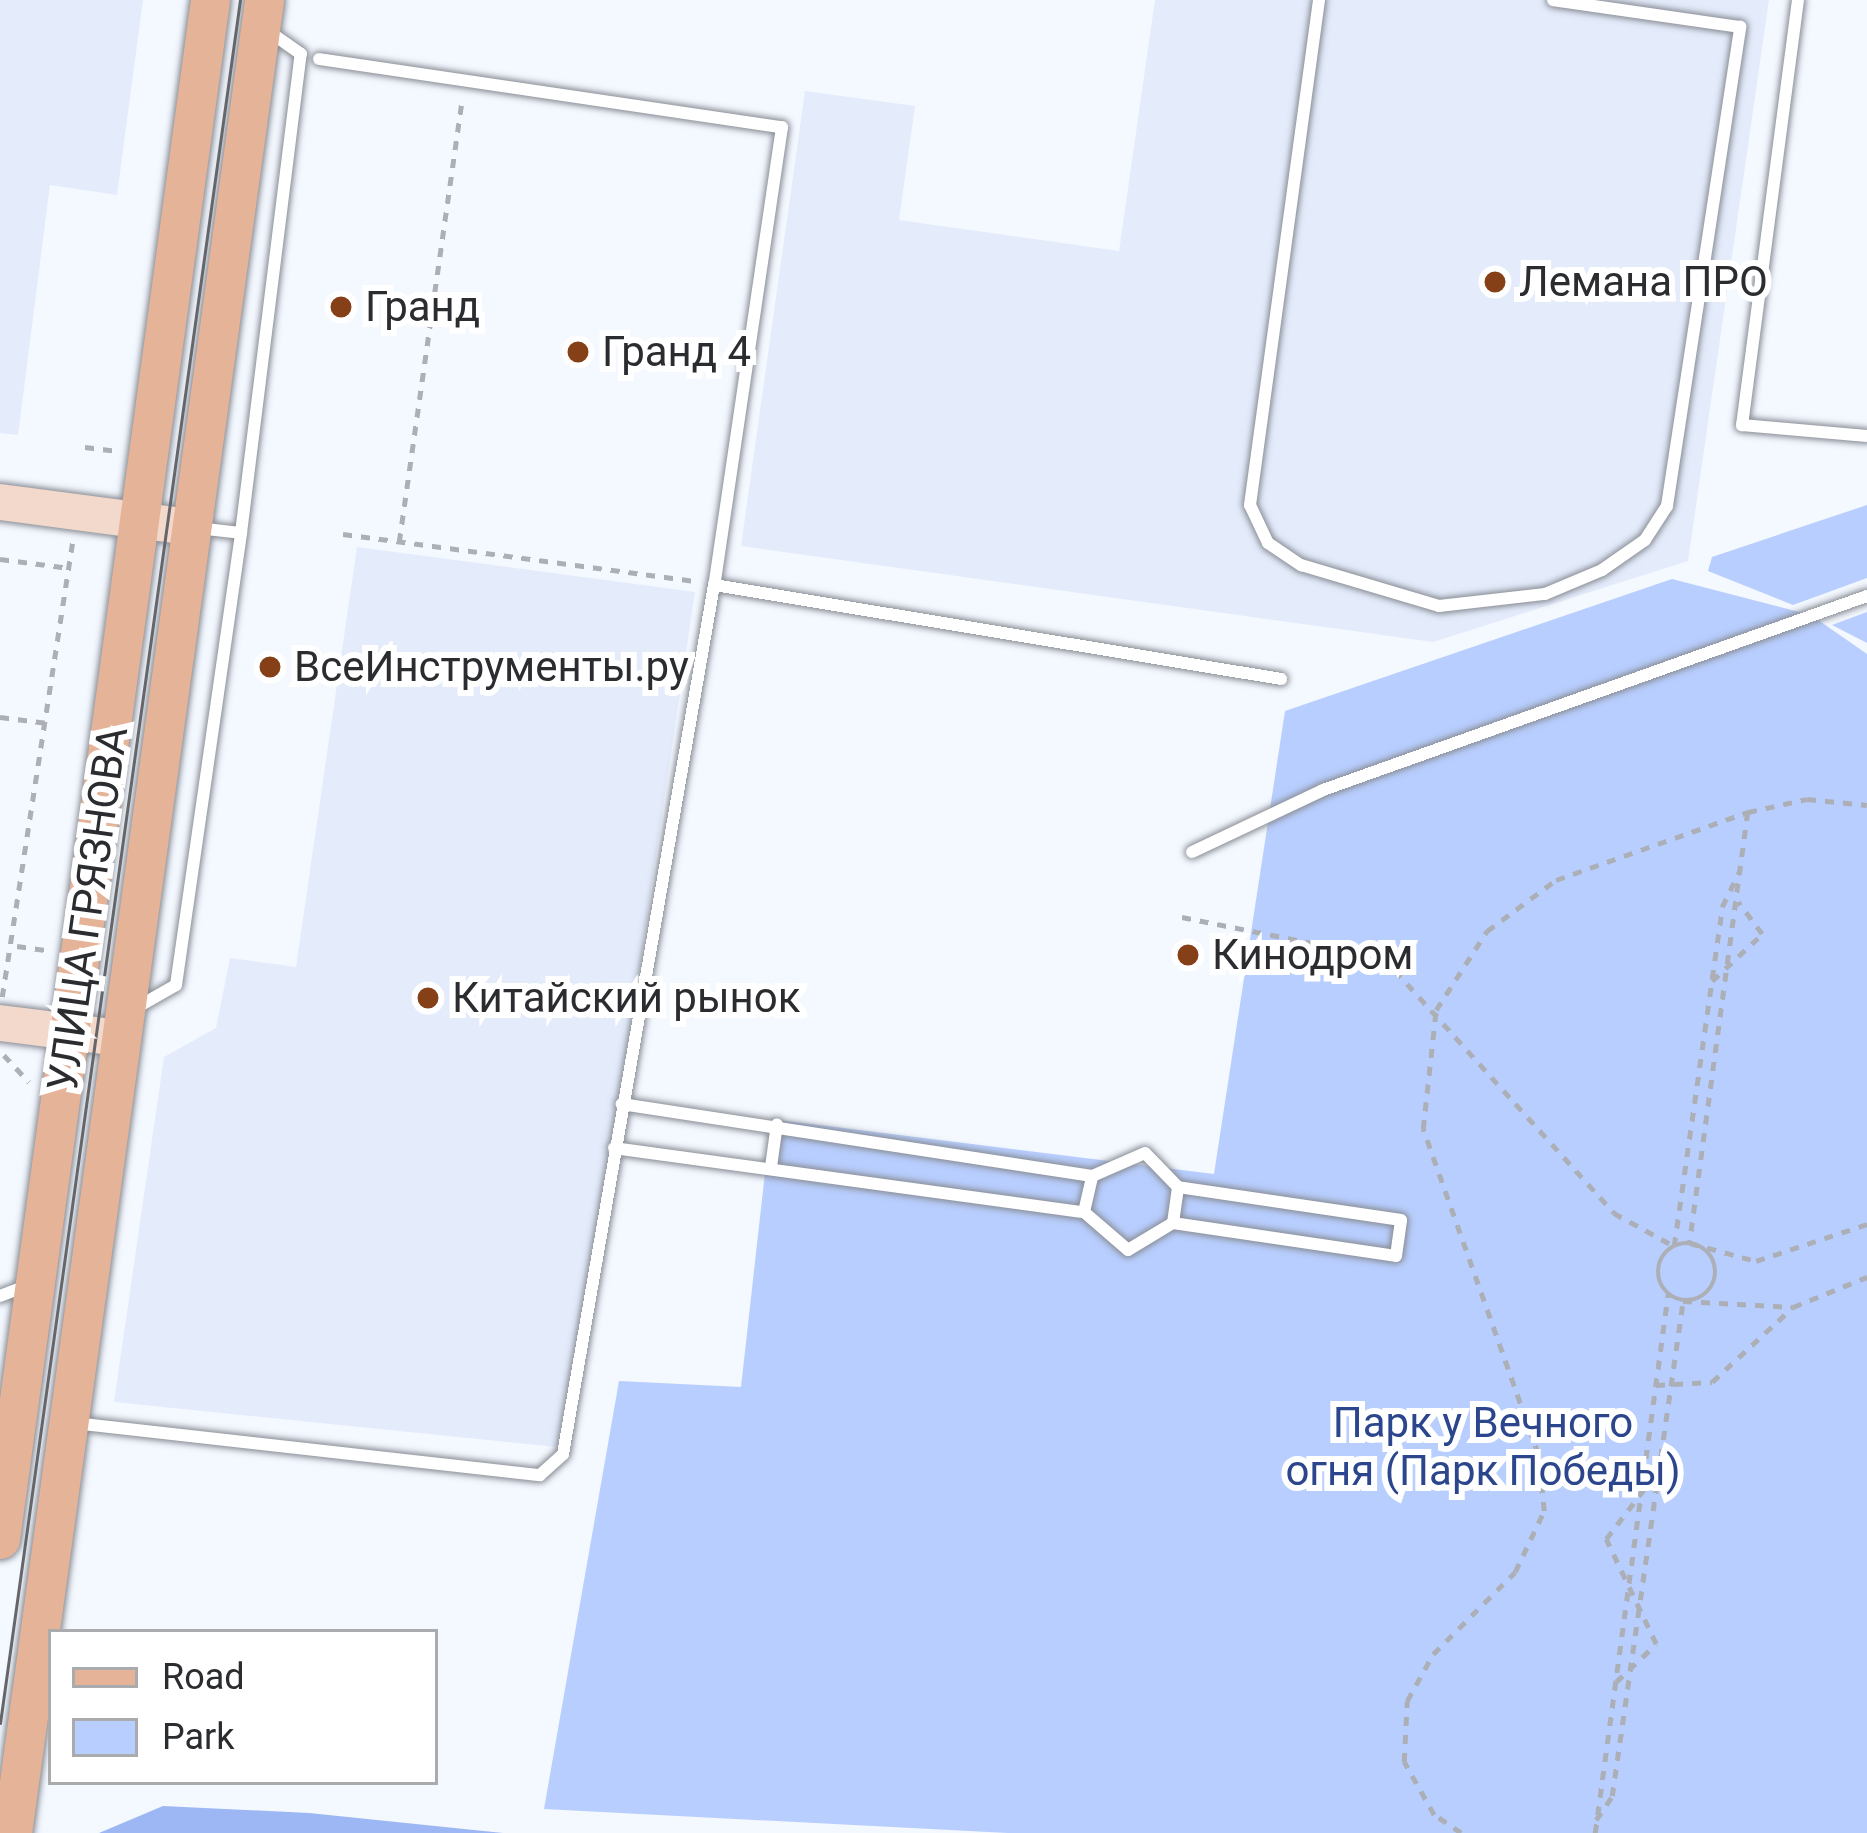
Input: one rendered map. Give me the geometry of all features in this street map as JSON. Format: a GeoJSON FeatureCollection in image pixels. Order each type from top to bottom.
{"type":"FeatureCollection","features":[{"type":"Feature","properties":{"kind":"main road","name":"УЛИЦА ГРЯЗНОВА"},"geometry":{"type":"LineString","coordinates":[[0,1539],[18,1290],[65,1032],[210,0]]}},
{"type":"Feature","properties":{"kind":"main road","name":"УЛИЦА ГРЯЗНОВА"},"geometry":{"type":"LineString","coordinates":[[12,1833],[262,13]]}},
{"type":"Feature","properties":{"kind":"street"},"geometry":{"type":"LineString","coordinates":[[0,502],[190,527]]}},
{"type":"Feature","properties":{"kind":"street"},"geometry":{"type":"LineString","coordinates":[[0,1023],[65,1032],[119,1028]]}},
{"type":"Feature","properties":{"kind":"lane"},"geometry":{"type":"LineString","coordinates":[[1319,0],[1250,505],[1268,542],[1300,565],[1439,606],[1545,594],[1602,570],[1645,540],[1667,506],[1740,27],[1553,0]]}},
{"type":"Feature","properties":{"kind":"lane"},"geometry":{"type":"LineString","coordinates":[[1798,0],[1742,425],[1867,436]]}},
{"type":"Feature","properties":{"kind":"lane"},"geometry":{"type":"LineString","coordinates":[[119,1028],[176,985],[241,532],[301,54],[262,13]]}},
{"type":"Feature","properties":{"kind":"lane"},"geometry":{"type":"LineString","coordinates":[[67,1423],[540,1475],[575,1422],[621,1104],[714,586],[782,128],[319,59]]}},
{"type":"Feature","properties":{"kind":"lane"},"geometry":{"type":"LineString","coordinates":[[190,527],[241,532]]}},
{"type":"Feature","properties":{"kind":"lane"},"geometry":{"type":"LineString","coordinates":[[714,586],[1281,680]]}},
{"type":"Feature","properties":{"kind":"lane"},"geometry":{"type":"LineString","coordinates":[[1192,852],[1323,790],[1867,596]]}},
{"type":"Feature","properties":{"kind":"lane"},"geometry":{"type":"LineString","coordinates":[[614,1148],[1084,1212],[1128,1250],[1173,1223],[1396,1256],[1401,1220],[1178,1187],[1145,1153],[1092,1176],[777,1124],[621,1104]]}},
{"type":"Feature","properties":{"kind":"lane"},"geometry":{"type":"LineString","coordinates":[[771,1167],[777,1124]]}},
{"type":"Feature","properties":{"kind":"lane"},"geometry":{"type":"LineString","coordinates":[[1084,1212],[1092,1176]]}},
{"type":"Feature","properties":{"kind":"lane"},"geometry":{"type":"LineString","coordinates":[[1173,1223],[1178,1187]]}},
{"type":"Feature","properties":{"kind":"path"},"geometry":{"type":"LineString","coordinates":[[399,542],[464,82]]}},
{"type":"Feature","properties":{"kind":"path"},"geometry":{"type":"LineString","coordinates":[[86,447],[131,453]]}},
{"type":"Feature","properties":{"kind":"path"},"geometry":{"type":"LineString","coordinates":[[1,1005],[17,946],[74,529]]}},
{"type":"Feature","properties":{"kind":"path"},"geometry":{"type":"LineString","coordinates":[[344,534],[714,586]]}},
{"type":"Feature","properties":{"kind":"path"},"geometry":{"type":"LineString","coordinates":[[0,559],[69,568]]}},
{"type":"Feature","properties":{"kind":"path"},"geometry":{"type":"LineString","coordinates":[[0,717],[49,723]]}},
{"type":"Feature","properties":{"kind":"path"},"geometry":{"type":"LineString","coordinates":[[1461,1833],[1434,1815],[1404,1762],[1407,1702],[1432,1654],[1515,1572],[1544,1511],[1538,1454],[1423,1129],[1436,1010],[1520,902],[1748,812],[1807,799],[1867,805]]}},
{"type":"Feature","properties":{"kind":"path"},"geometry":{"type":"LineString","coordinates":[[1690,1243],[1748,812]]}},
{"type":"Feature","properties":{"kind":"path"},"geometry":{"type":"LineString","coordinates":[[1594,1833],[1668,1294],[1659,1264],[1674,1246],[1722,907],[1740,870]]}},
{"type":"Feature","properties":{"kind":"path"},"geometry":{"type":"LineString","coordinates":[[1712,981],[1762,934],[1736,901]]}},
{"type":"Feature","properties":{"kind":"path"},"geometry":{"type":"LineString","coordinates":[[1182,917],[1383,958],[1436,1010],[1614,1213],[1674,1246],[1690,1243],[1756,1261],[1867,1224]]}},
{"type":"Feature","properties":{"kind":"path"},"geometry":{"type":"LineString","coordinates":[[17,946],[57,952]]}},
{"type":"Feature","properties":{"kind":"path"},"geometry":{"type":"LineString","coordinates":[[1683,1301],[1709,1292],[1716,1275],[1707,1250],[1690,1243]]}},
{"type":"Feature","properties":{"kind":"path"},"geometry":{"type":"LineString","coordinates":[[1656,1384],[1712,1382],[1793,1307],[1867,1277]]}},
{"type":"Feature","properties":{"kind":"path"},"geometry":{"type":"LineString","coordinates":[[1668,1294],[1683,1301],[1793,1307]]}},
{"type":"Feature","properties":{"kind":"path"},"geometry":{"type":"LineString","coordinates":[[1597,1820],[1612,1796],[1683,1301]]}},
{"type":"Feature","properties":{"kind":"path"},"geometry":{"type":"LineString","coordinates":[[1616,1682],[1656,1644],[1606,1539],[1658,1470]]}},
{"type":"Feature","properties":{"kind":"shaded area"},"geometry":{"type":"Polygon","coordinates":[[[0,0],[143,0],[117,195],[50,185],[18,435],[0,433],[0,0]]]}},
{"type":"Feature","properties":{"kind":"shaded area"},"geometry":{"type":"Polygon","coordinates":[[[1155,0],[1769,0],[1688,561],[1433,642],[741,546],[805,91],[915,106],[899,220],[1119,251],[1155,0]]]}},
{"type":"Feature","properties":{"kind":"shaded area","name":"Китайский рынок"},"geometry":{"type":"Polygon","coordinates":[[[357,547],[695,592],[572,1422],[556,1447],[114,1402],[164,1057],[216,1028],[230,958],[296,967],[357,547]]]}},
{"type":"Feature","properties":{"kind":"shaded area"},"geometry":{"type":"Polygon","coordinates":[[[163,1806],[309,1813],[503,1833],[99,1833],[163,1806]]]}},
{"type":"Feature","properties":{"kind":"green space"},"geometry":{"type":"Polygon","coordinates":[[[1867,505],[1867,578],[1793,605],[1708,571],[1712,557],[1867,505]]]}},
{"type":"Feature","properties":{"kind":"green space","name":"Парк у Вечного огня (Парк Победы)"},"geometry":{"type":"Polygon","coordinates":[[[1672,579],[1811,615],[1867,654],[1867,1833],[1008,1833],[544,1809],[619,1381],[741,1387],[771,1119],[1214,1174],[1285,711],[1672,579]]]}},
{"type":"Feature","properties":{"kind":"green space"},"geometry":{"type":"Polygon","coordinates":[[[1867,612],[1867,643],[1832,625],[1867,612]]]}},
{"type":"Feature","properties":{"kind":"tram line"},"geometry":{"type":"LineString","coordinates":[[0,1723],[240,0]]}},
{"type":"Feature","properties":{"kind":"place","name":"Лемана ПРО"},"geometry":{"type":"Point","coordinates":[1495,282]}},
{"type":"Feature","properties":{"kind":"place","name":"Гранд"},"geometry":{"type":"Point","coordinates":[341,307]}},
{"type":"Feature","properties":{"kind":"place","name":"Гранд 4"},"geometry":{"type":"Point","coordinates":[578,352]}},
{"type":"Feature","properties":{"kind":"place","name":"ВсеИнструменты.ру"},"geometry":{"type":"Point","coordinates":[270,667]}},
{"type":"Feature","properties":{"kind":"place","name":"Кинодром"},"geometry":{"type":"Point","coordinates":[1188,955]}},
{"type":"Feature","properties":{"kind":"place","name":"Китайский рынок"},"geometry":{"type":"Point","coordinates":[428,998]}}]}
